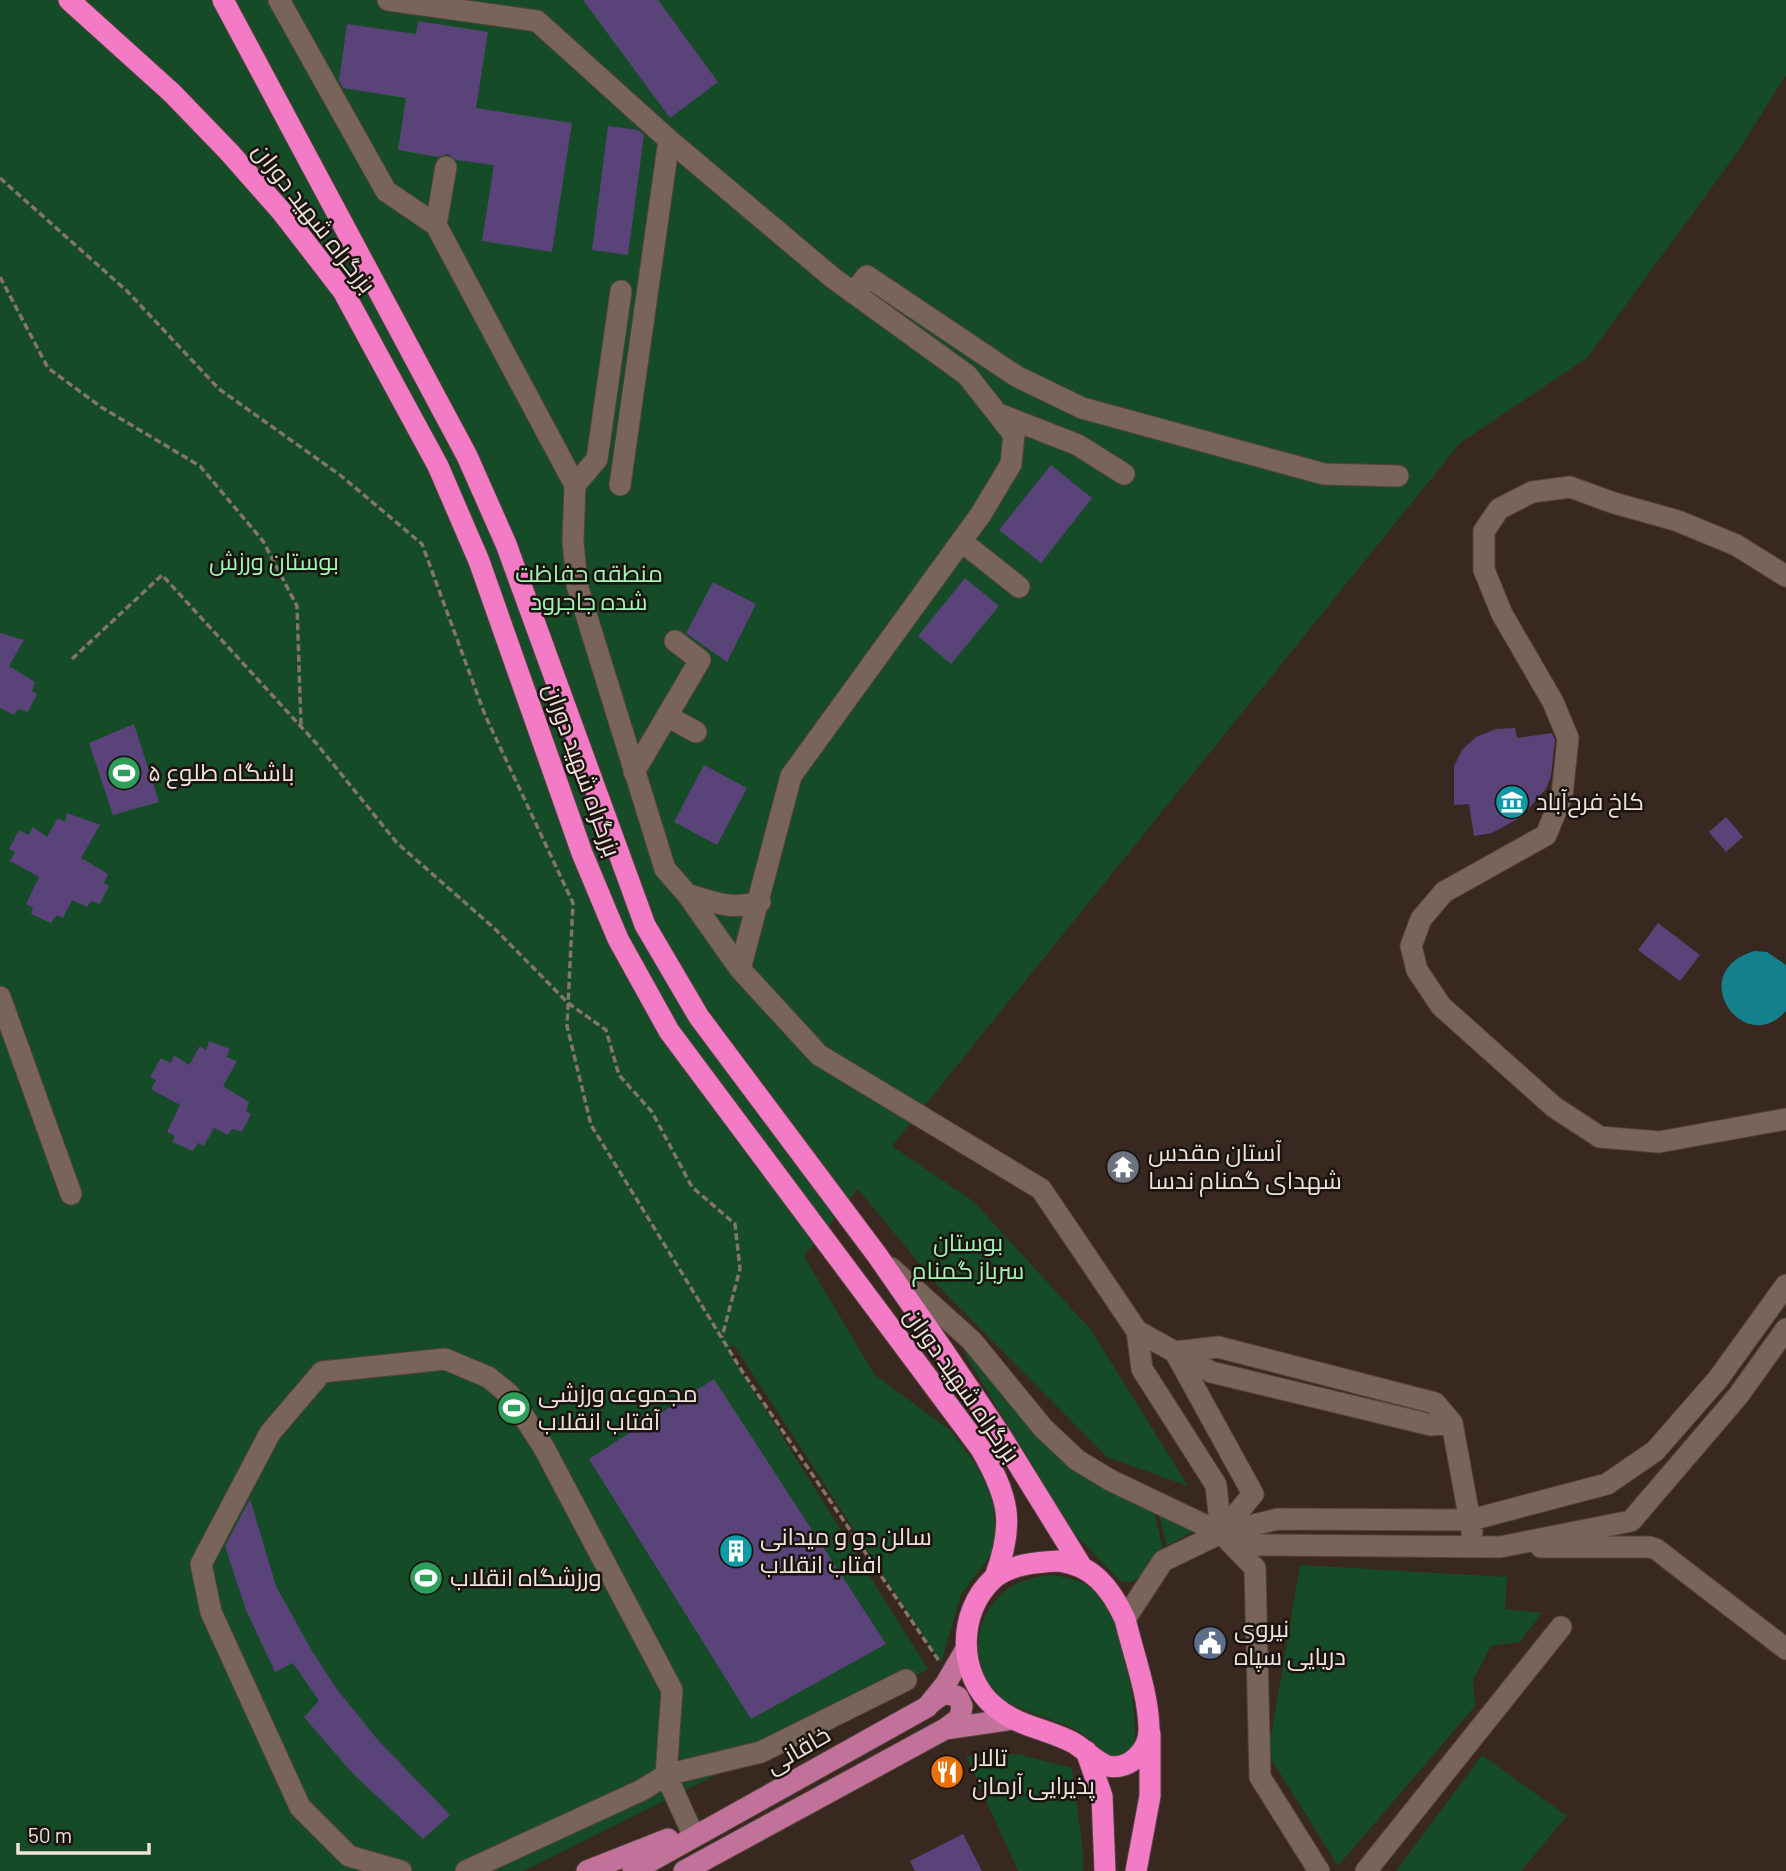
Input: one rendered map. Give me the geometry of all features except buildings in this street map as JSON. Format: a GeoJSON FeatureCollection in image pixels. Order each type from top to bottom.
{"type":"FeatureCollection","features":[{"type":"Feature","properties":{"kind":"highway","name":"بزرگراه شهید دوران"},"geometry":{"type":"LineString","coordinates":[[69,0],[163,84],[229,152],[282,212],[344,291],[439,466],[479,561],[582,853],[618,939],[669,1031],[981,1449],[999,1480],[1009,1524],[1007,1541],[995,1577]]}},
{"type":"Feature","properties":{"kind":"highway","name":"بزرگراه شهید دوران"},"geometry":{"type":"LineString","coordinates":[[223,0],[467,456],[506,544],[645,925],[699,1017],[877,1255],[999,1433],[1080,1564]]}},
{"type":"Feature","properties":{"kind":"highway"},"geometry":{"type":"LineString","coordinates":[[1136,1871],[1150,1796],[1149,1729],[1125,1619],[1109,1590],[1080,1564],[1059,1561],[1023,1565],[995,1577],[974,1606],[967,1627],[966,1649],[970,1671],[980,1690],[994,1707],[1013,1719],[1072,1742],[1107,1766],[1121,1766],[1133,1761],[1142,1752],[1149,1729]]}},
{"type":"Feature","properties":{"kind":"highway"},"geometry":{"type":"LineString","coordinates":[[1086,1751],[1102,1796],[1105,1871]]}},
{"type":"Feature","properties":{"kind":"main road","name":"خاقانی"},"geometry":{"type":"LineString","coordinates":[[633,1871],[927,1707],[945,1685],[966,1649]]}},
{"type":"Feature","properties":{"kind":"main road"},"geometry":{"type":"LineString","coordinates":[[927,1707],[941,1695],[958,1696],[962,1706],[960,1718],[945,1729]]}},
{"type":"Feature","properties":{"kind":"main road","name":"خاقانی"},"geometry":{"type":"LineString","coordinates":[[684,1871],[945,1729],[1013,1719]]}},
{"type":"Feature","properties":{"kind":"main road"},"geometry":{"type":"LineString","coordinates":[[587,1871],[755,1805]]}},
{"type":"Feature","properties":{"kind":"street"},"geometry":{"type":"LineString","coordinates":[[279,0],[386,191],[436,225],[575,485],[572,541],[577,585],[665,869],[687,894],[740,969],[819,1055],[1041,1189],[1137,1331],[1142,1369],[1216,1485],[1221,1534],[1255,1568],[1260,1777],[1319,1871]]}},
{"type":"Feature","properties":{"kind":"street"},"geometry":{"type":"LineString","coordinates":[[388,0],[478,6],[537,21],[669,140],[853,293],[967,375],[1014,435],[1011,464],[961,541],[791,776],[760,902],[740,969]]}},
{"type":"Feature","properties":{"kind":"street"},"geometry":{"type":"LineString","coordinates":[[621,485],[669,140]]}},
{"type":"Feature","properties":{"kind":"street"},"geometry":{"type":"LineString","coordinates":[[436,225],[446,167]]}},
{"type":"Feature","properties":{"kind":"street"},"geometry":{"type":"LineString","coordinates":[[853,293],[867,276],[1016,376],[1082,408],[1324,474],[1398,476]]}},
{"type":"Feature","properties":{"kind":"street"},"geometry":{"type":"LineString","coordinates":[[575,485],[597,459],[621,291]]}},
{"type":"Feature","properties":{"kind":"street"},"geometry":{"type":"LineString","coordinates":[[998,413],[1078,445],[1124,474]]}},
{"type":"Feature","properties":{"kind":"street"},"geometry":{"type":"LineString","coordinates":[[1786,576],[1736,545],[1678,521],[1614,503],[1570,486],[1532,492],[1499,509],[1484,531],[1484,570],[1502,614],[1553,702],[1568,738],[1562,796],[1546,835],[1444,892],[1420,919],[1411,946],[1417,970],[1441,1006],[1554,1107],[1600,1137],[1660,1142],[1786,1119]]}},
{"type":"Feature","properties":{"kind":"street"},"geometry":{"type":"LineString","coordinates":[[961,541],[1019,587]]}},
{"type":"Feature","properties":{"kind":"street"},"geometry":{"type":"LineString","coordinates":[[634,772],[701,660],[675,641]]}},
{"type":"Feature","properties":{"kind":"street"},"geometry":{"type":"LineString","coordinates":[[667,716],[696,732]]}},
{"type":"Feature","properties":{"kind":"street"},"geometry":{"type":"LineString","coordinates":[[687,894],[719,905],[739,908],[760,902]]}},
{"type":"Feature","properties":{"kind":"street"},"geometry":{"type":"LineString","coordinates":[[0,997],[71,1194]]}},
{"type":"Feature","properties":{"kind":"street"},"geometry":{"type":"LineString","coordinates":[[877,1255],[972,1341],[1043,1428],[1069,1454],[1110,1480],[1221,1534],[1259,1545],[1649,1547],[1664,1553],[1786,1649]]}},
{"type":"Feature","properties":{"kind":"street"},"geometry":{"type":"LineString","coordinates":[[1125,1619],[1163,1561],[1221,1534],[1278,1519],[1471,1520],[1607,1484],[1655,1451],[1718,1379],[1786,1285]]}},
{"type":"Feature","properties":{"kind":"street"},"geometry":{"type":"LineString","coordinates":[[1500,1547],[1630,1521],[1738,1396],[1786,1329]]}},
{"type":"Feature","properties":{"kind":"street"},"geometry":{"type":"LineString","coordinates":[[1137,1331],[1211,1372],[1431,1425],[1452,1423],[1474,1548]]}},
{"type":"Feature","properties":{"kind":"street"},"geometry":{"type":"LineString","coordinates":[[1175,1352],[1253,1494],[1221,1534]]}},
{"type":"Feature","properties":{"kind":"street"},"geometry":{"type":"LineString","coordinates":[[401,1871],[349,1856],[300,1807],[211,1612],[201,1564],[270,1433],[323,1372],[445,1359],[488,1377],[509,1394],[543,1447],[672,1690],[666,1775],[691,1830]]}},
{"type":"Feature","properties":{"kind":"street"},"geometry":{"type":"LineString","coordinates":[[1718,1379],[1738,1396]]}},
{"type":"Feature","properties":{"kind":"street"},"geometry":{"type":"LineString","coordinates":[[1366,1871],[1561,1627]]}},
{"type":"Feature","properties":{"kind":"street"},"geometry":{"type":"LineString","coordinates":[[466,1871],[642,1790],[666,1775],[761,1752],[906,1680]]}},
{"type":"Feature","properties":{"kind":"path"},"geometry":{"type":"LineString","coordinates":[[0,178],[127,291],[219,389],[340,475],[422,544],[485,715],[573,903],[567,1026],[591,1125],[722,1338],[941,1663]]}},
{"type":"Feature","properties":{"kind":"path"},"geometry":{"type":"LineString","coordinates":[[0,277],[48,368],[101,407],[200,466],[263,541],[297,607],[301,727]]}},
{"type":"Feature","properties":{"kind":"path"},"geometry":{"type":"LineString","coordinates":[[72,659],[162,575],[301,727],[397,843],[494,928],[568,1003],[606,1030],[619,1074],[652,1112],[692,1187],[734,1224],[740,1269],[722,1338]]}},
{"type":"Feature","properties":{"kind":"green space","name":"منطقه حفاظت شده جاجرود"},"geometry":{"type":"Polygon","coordinates":[[[0,0],[1786,0],[1786,75],[1739,150],[1587,358],[1460,443],[892,1146],[974,1202],[1091,1330],[1188,1486],[1107,1457],[937,1285],[858,1189],[804,1256],[874,1374],[952,1432],[976,1465],[993,1499],[996,1537],[991,1555],[961,1594],[941,1663],[733,1344],[728,1350],[928,1669],[524,1871],[0,1871],[0,0]]]}},
{"type":"Feature","properties":{"kind":"green space"},"geometry":{"type":"Polygon","coordinates":[[[967,1347],[1052,1452],[1081,1471],[1154,1510],[1163,1549],[1147,1562],[1146,1573],[1131,1582],[1120,1581],[1072,1531],[966,1356],[963,1349],[967,1347]]]}},
{"type":"Feature","properties":{"kind":"green space"},"geometry":{"type":"Polygon","coordinates":[[[1158,1512],[1196,1530],[1167,1546],[1158,1512]]]}},
{"type":"Feature","properties":{"kind":"green space"},"geometry":{"type":"Polygon","coordinates":[[[1300,1565],[1507,1577],[1505,1609],[1542,1613],[1520,1642],[1491,1646],[1473,1680],[1475,1706],[1338,1866],[1268,1754],[1300,1565]]]}},
{"type":"Feature","properties":{"kind":"green space"},"geometry":{"type":"Polygon","coordinates":[[[1051,1575],[1075,1580],[1090,1587],[1102,1597],[1113,1616],[1130,1679],[1135,1724],[1135,1741],[1131,1753],[1114,1757],[1076,1730],[1015,1706],[1002,1699],[984,1677],[979,1656],[979,1638],[981,1626],[991,1606],[1013,1586],[1031,1578],[1051,1575]]]}},
{"type":"Feature","properties":{"kind":"green space"},"geometry":{"type":"Polygon","coordinates":[[[1018,1754],[1072,1768],[1083,1871],[1018,1871],[966,1756],[1018,1754]]]}},
{"type":"Feature","properties":{"kind":"green space"},"geometry":{"type":"Polygon","coordinates":[[[1482,1755],[1567,1816],[1521,1871],[1396,1871],[1482,1755]]]}},
{"type":"Feature","properties":{"kind":"water"},"geometry":{"type":"Polygon","coordinates":[[[1755,951],[1767,952],[1786,965],[1786,1011],[1769,1023],[1753,1025],[1738,1018],[1727,1006],[1722,991],[1723,976],[1734,961],[1755,951]]]}},
{"type":"Feature","properties":{"kind":"place","name":"باشگاه طلوع ۵"},"geometry":{"type":"Point","coordinates":[124,773]}},
{"type":"Feature","properties":{"kind":"place","name":"کاخ فرح‌آباد"},"geometry":{"type":"Point","coordinates":[1512,802]}},
{"type":"Feature","properties":{"kind":"place","name":"آستان مقدس شهدای گمنام ندسا"},"geometry":{"type":"Point","coordinates":[1123,1167]}},
{"type":"Feature","properties":{"kind":"place","name":"مجموعه ورزشی آفتاب انقلاب"},"geometry":{"type":"Point","coordinates":[514,1408]}},
{"type":"Feature","properties":{"kind":"place","name":"سالن دو و میدانی افتاب انقلاب"},"geometry":{"type":"Point","coordinates":[736,1551]}},
{"type":"Feature","properties":{"kind":"place","name":"ورزشگاه انقلاب"},"geometry":{"type":"Point","coordinates":[426,1578]}},
{"type":"Feature","properties":{"kind":"place","name":"نیروی دریایی سپاه"},"geometry":{"type":"Point","coordinates":[1210,1643]}},
{"type":"Feature","properties":{"kind":"place","name":"تالار پذیرایی آرمان"},"geometry":{"type":"Point","coordinates":[947,1772]}},
{"type":"Feature","properties":{"kind":"park label","name":"بوستان ورزش"},"geometry":{"type":"Point","coordinates":[274,562]}},
{"type":"Feature","properties":{"kind":"park label","name":"بوستان سرباز گمنام"},"geometry":{"type":"Point","coordinates":[968,1257]}}]}
